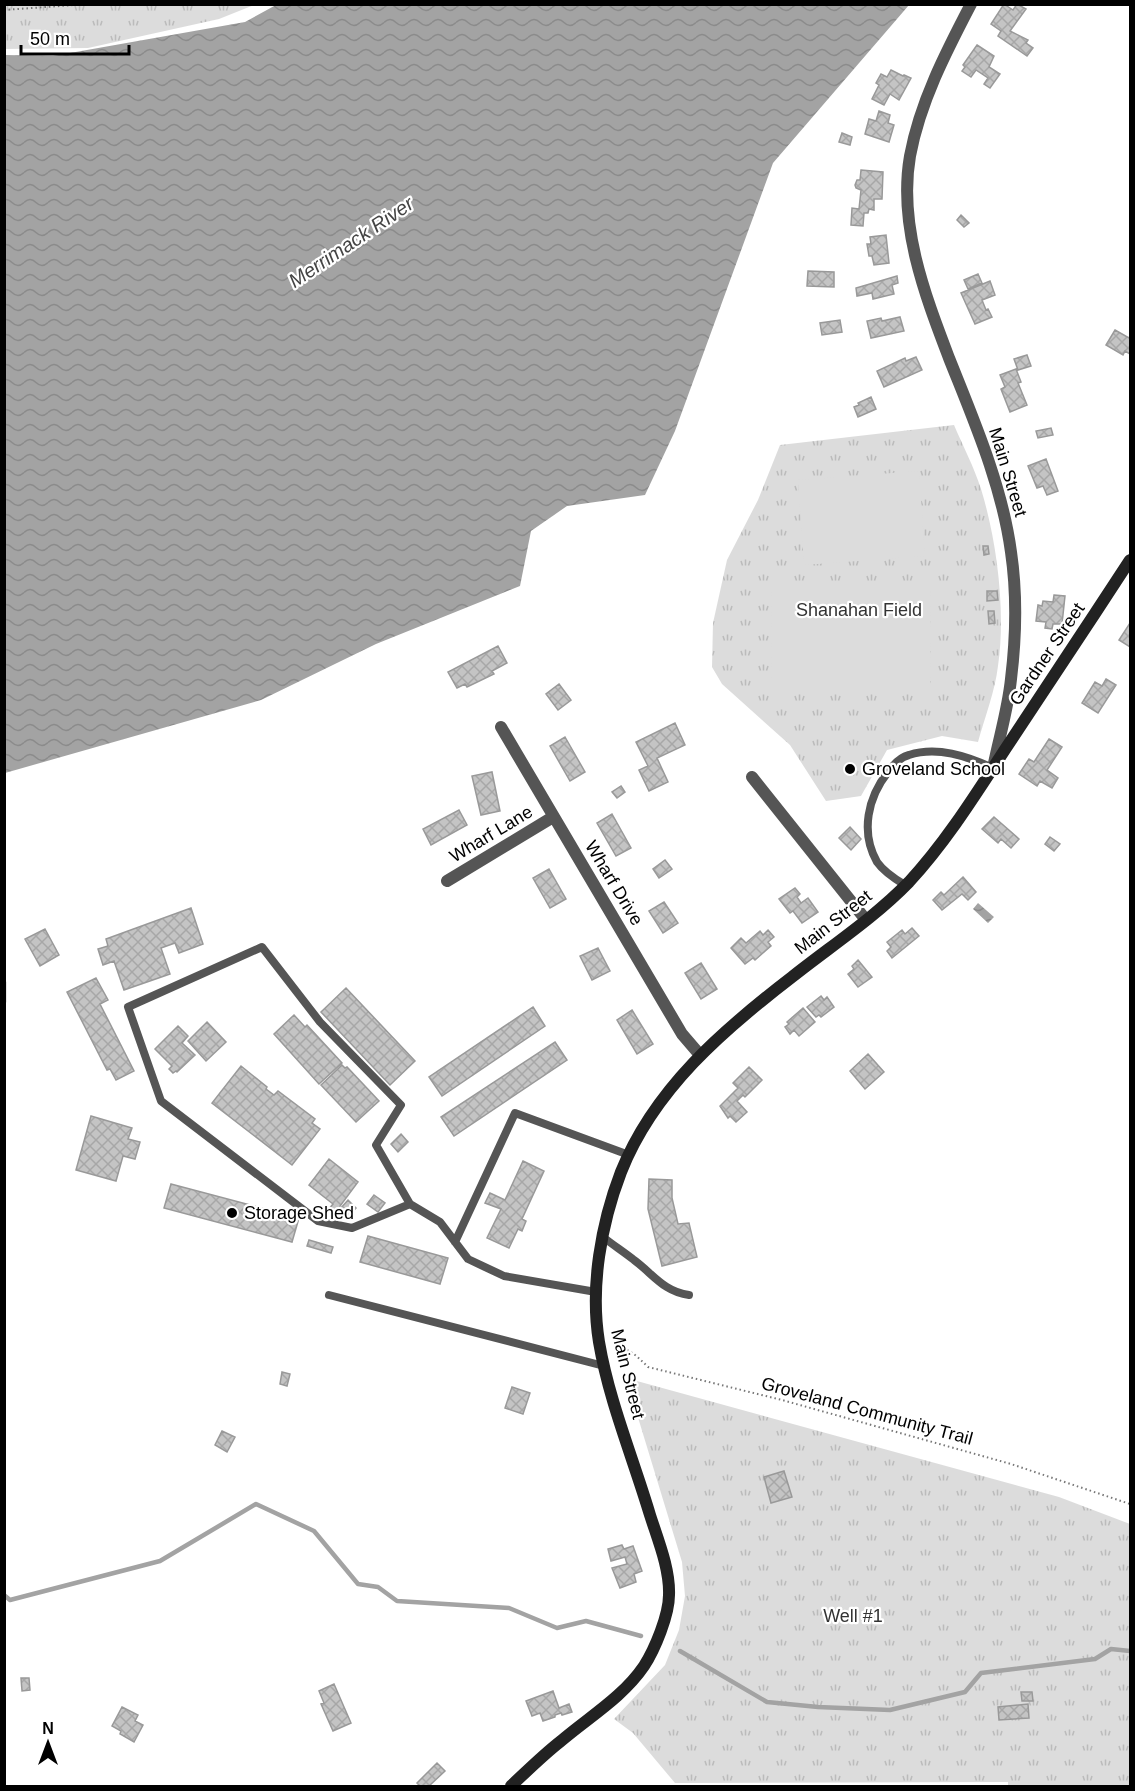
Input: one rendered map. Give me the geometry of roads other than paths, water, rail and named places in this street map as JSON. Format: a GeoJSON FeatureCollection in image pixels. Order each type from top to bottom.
{"type":"FeatureCollection","features":[{"type":"Feature","properties":{"kind":"main road","name":"Gardner Street"},"geometry":{"type":"LineString","coordinates":[[993,768],[1131,560]]}},
{"type":"Feature","properties":{"kind":"main road","name":"Main Street"},"geometry":{"type":"LineString","coordinates":[[511,1786],[616,1696],[645,1665],[668,1608],[668,1582],[659,1543],[624,1435],[600,1344],[596,1292],[603,1237],[608,1214],[629,1155],[649,1119],[673,1084],[700,1055],[749,1011],[866,920],[905,885],[960,817],[993,768]]}},
{"type":"Feature","properties":{"kind":"street","name":"Main Street"},"geometry":{"type":"LineString","coordinates":[[971,4],[949,45],[919,121],[910,157],[908,185],[913,247],[922,286],[992,472],[1002,506],[1011,552],[1014,611],[1011,680],[993,768]]}},
{"type":"Feature","properties":{"kind":"street","name":"Wharf Drive"},"geometry":{"type":"LineString","coordinates":[[501,727],[682,1034],[700,1055]]}},
{"type":"Feature","properties":{"kind":"street"},"geometry":{"type":"LineString","coordinates":[[752,777],[866,920]]}},
{"type":"Feature","properties":{"kind":"street","name":"Wharf Lane"},"geometry":{"type":"LineString","coordinates":[[447,881],[553,817]]}},
{"type":"Feature","properties":{"kind":"lane"},"geometry":{"type":"LineString","coordinates":[[905,885],[888,874],[877,862],[870,841],[868,819],[871,800],[879,784],[893,766],[906,755],[930,751],[970,758],[993,768]]}},
{"type":"Feature","properties":{"kind":"lane"},"geometry":{"type":"LineString","coordinates":[[410,1204],[352,1228],[318,1221],[161,1101],[128,1007],[262,947],[320,1023],[401,1105],[376,1145],[410,1204],[440,1222],[468,1260],[504,1276],[596,1292]]}},
{"type":"Feature","properties":{"kind":"lane"},"geometry":{"type":"LineString","coordinates":[[455,1242],[515,1113],[629,1155]]}},
{"type":"Feature","properties":{"kind":"lane"},"geometry":{"type":"LineString","coordinates":[[603,1237],[635,1260],[665,1288],[678,1294],[689,1295]]}},
{"type":"Feature","properties":{"kind":"lane"},"geometry":{"type":"LineString","coordinates":[[329,1295],[604,1366]]}},
{"type":"Feature","properties":{"kind":"water","name":"Merrimack River"},"geometry":{"type":"Polygon","coordinates":[[[276,5],[909,5],[773,163],[675,431],[645,495],[567,506],[531,531],[520,586],[376,644],[261,700],[5,773],[5,55],[53,56],[245,22],[276,5]]]}},
{"type":"Feature","properties":{"kind":"water"},"geometry":{"type":"Polygon","coordinates":[[[978,903],[994,917],[988,923],[973,909],[978,903]]]}},
{"type":"Feature","properties":{"kind":"waterway"},"geometry":{"type":"LineString","coordinates":[[4,982],[4,1002]]}},
{"type":"Feature","properties":{"kind":"waterway"},"geometry":{"type":"LineString","coordinates":[[4,1595],[10,1600],[160,1561],[256,1504],[314,1531],[358,1584],[378,1587],[397,1601],[509,1608],[557,1628],[586,1621],[641,1636]]}},
{"type":"Feature","properties":{"kind":"waterway"},"geometry":{"type":"LineString","coordinates":[[680,1651],[767,1702],[890,1710],[965,1692],[981,1673],[1095,1659],[1111,1649],[1130,1651]]}},
{"type":"Feature","properties":{"kind":"place","name":"Groveland School"},"geometry":{"type":"Point","coordinates":[850,769]}},
{"type":"Feature","properties":{"kind":"place","name":"Storage Shed"},"geometry":{"type":"Point","coordinates":[232,1213]}},
{"type":"Feature","properties":{"kind":"park label","name":"Shanahan Field"},"geometry":{"type":"Point","coordinates":[859,610]}},
{"type":"Feature","properties":{"kind":"park label","name":"Well #1"},"geometry":{"type":"Point","coordinates":[853,1616]}}]}
